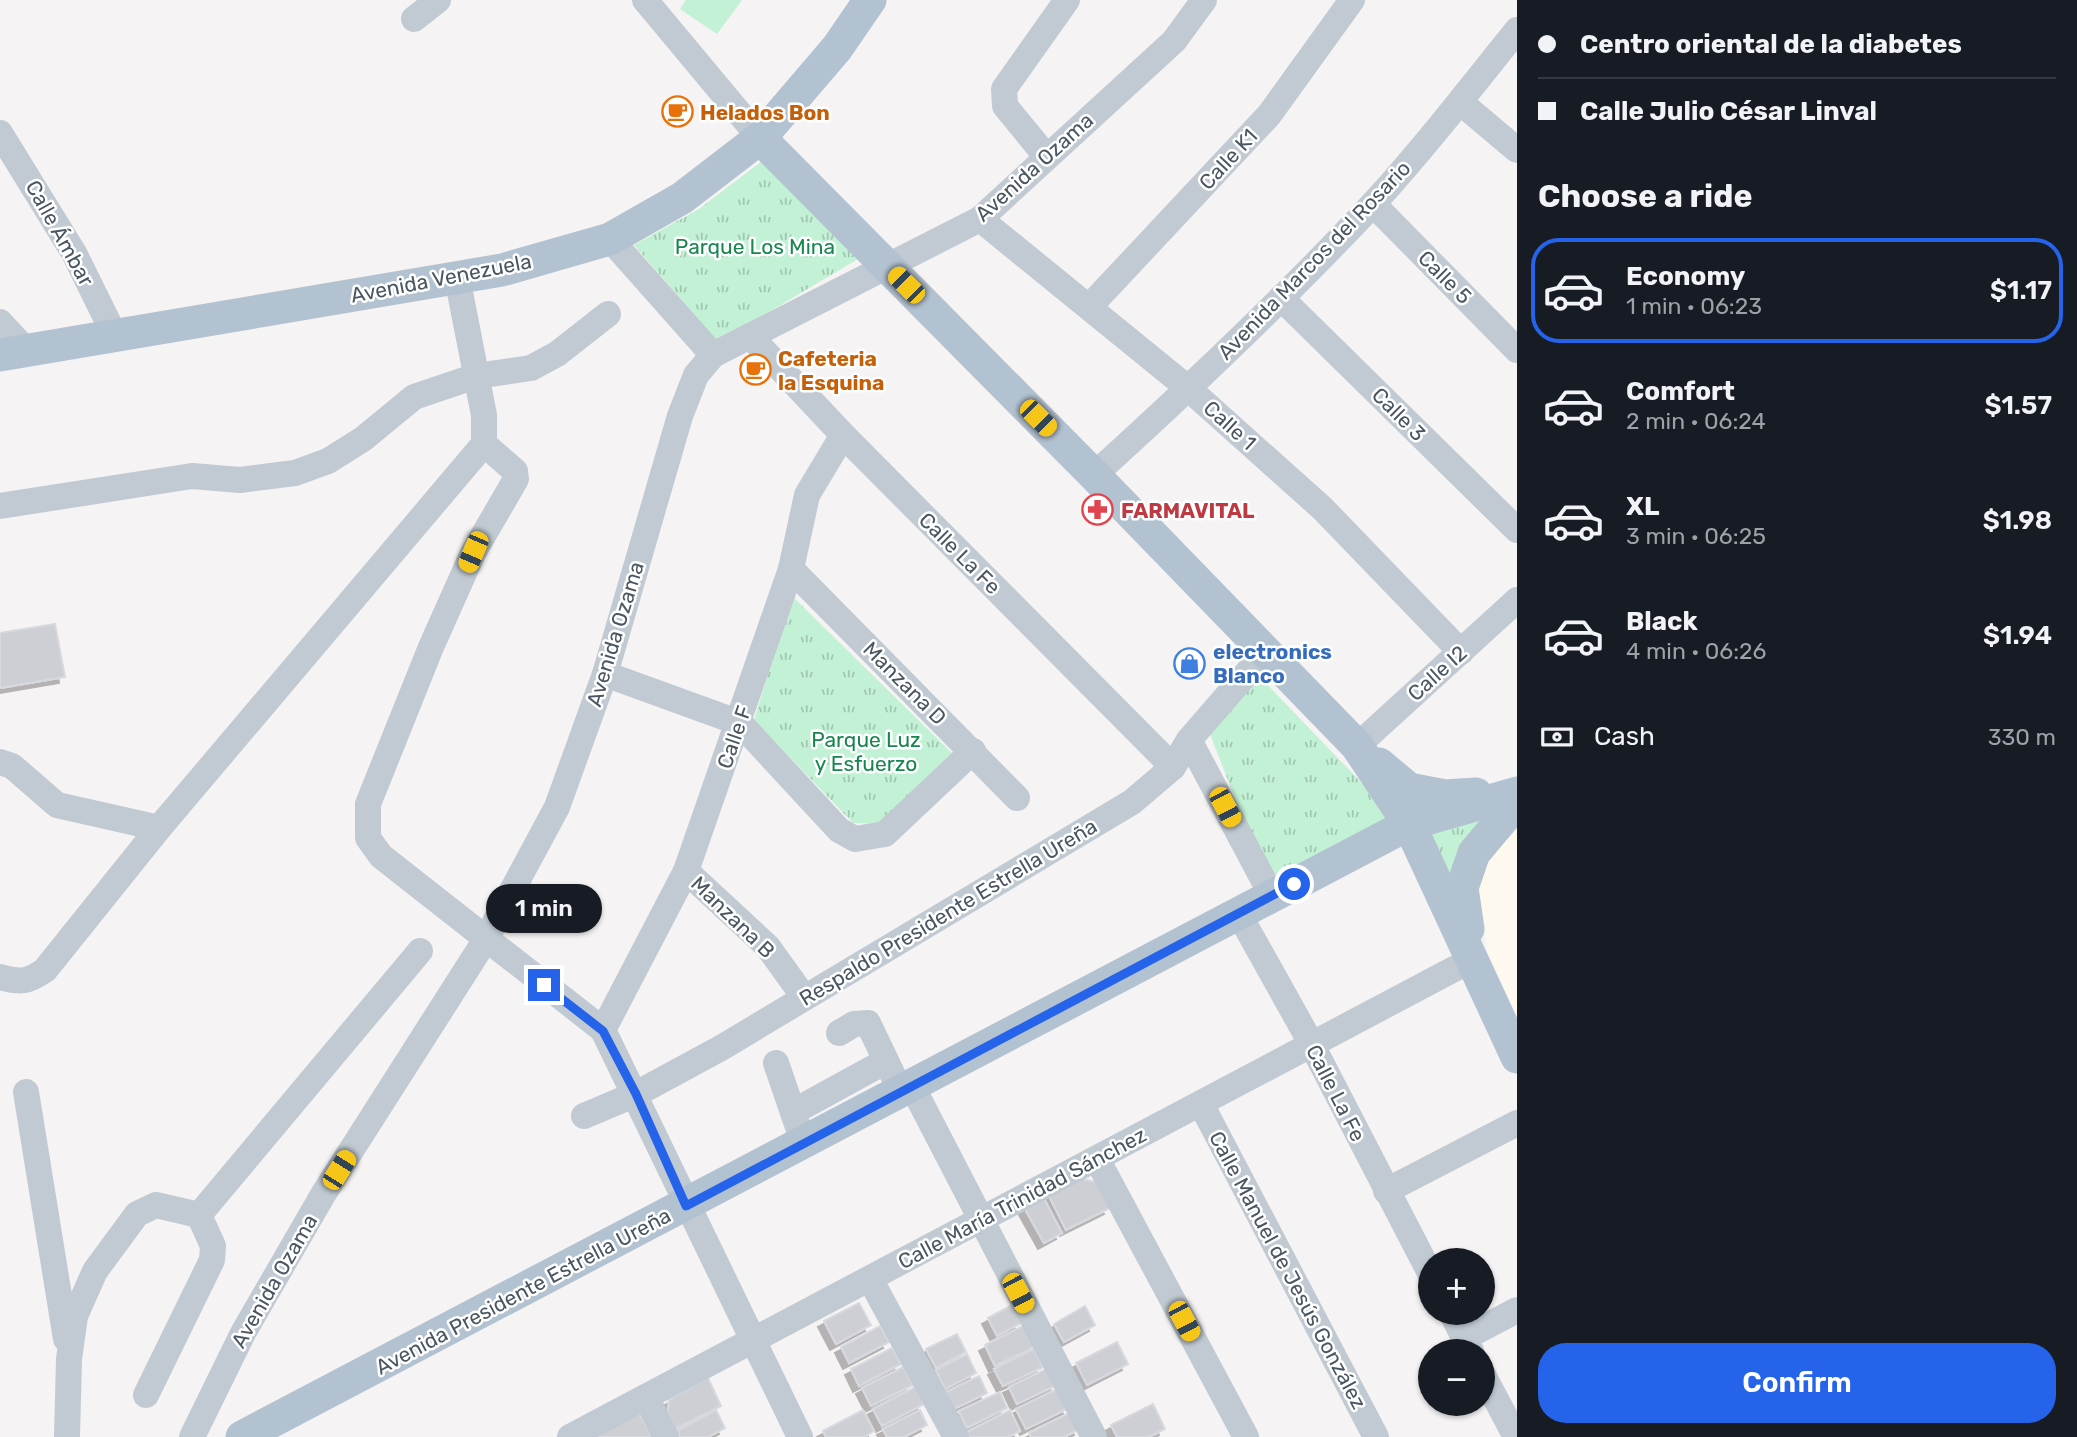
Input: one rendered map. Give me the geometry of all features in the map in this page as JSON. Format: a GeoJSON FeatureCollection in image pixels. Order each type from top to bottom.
{"type":"FeatureCollection","features":[{"type":"Feature","properties":{"kind":"main road","name":"Avenida Venezuela"},"geometry":{"type":"LineString","coordinates":[[13,353],[502,270],[610,239],[682,198],[760,138],[837,48],[870,0]]}},
{"type":"Feature","properties":{"kind":"main road"},"geometry":{"type":"LineString","coordinates":[[760,138],[1094,475],[1357,746],[1409,789],[1445,796],[1517,792]]}},
{"type":"Feature","properties":{"kind":"main road"},"geometry":{"type":"LineString","coordinates":[[1357,746],[1409,824],[1517,1057]]}},
{"type":"Feature","properties":{"kind":"main road","name":"Avenida Presidente Estrella Ureña"},"geometry":{"type":"LineString","coordinates":[[253,1434],[1240,916],[1272,896],[1409,824],[1517,792]]}},
{"type":"Feature","properties":{"kind":"main road"},"geometry":{"type":"LineString","coordinates":[[1473,959],[1462,888],[1474,853],[1517,802]]}},
{"type":"Feature","properties":{"kind":"street"},"geometry":{"type":"LineString","coordinates":[[414,19],[438,0]]}},
{"type":"Feature","properties":{"kind":"street"},"geometry":{"type":"LineString","coordinates":[[1046,156],[1005,106],[1004,89],[1067,0]]}},
{"type":"Feature","properties":{"kind":"street","name":"Avenida Ozama"},"geometry":{"type":"LineString","coordinates":[[192,1437],[243,1333],[317,1205],[486,939],[557,807],[605,674],[680,416],[696,375],[713,355],[979,219],[1174,41],[1204,0]]}},
{"type":"Feature","properties":{"kind":"street","name":"Calle K1"},"geometry":{"type":"LineString","coordinates":[[1090,306],[1269,115],[1352,0]]}},
{"type":"Feature","properties":{"kind":"street"},"geometry":{"type":"LineString","coordinates":[[657,5],[760,138]]}},
{"type":"Feature","properties":{"kind":"street","name":"Avenida Marcos del Rosario"},"geometry":{"type":"LineString","coordinates":[[1094,475],[1189,389],[1373,204],[1517,30]]}},
{"type":"Feature","properties":{"kind":"street"},"geometry":{"type":"LineString","coordinates":[[1460,102],[1517,150]]}},
{"type":"Feature","properties":{"kind":"street","name":"Calle Ámbar"},"geometry":{"type":"LineString","coordinates":[[0,133],[74,253],[115,336]]}},
{"type":"Feature","properties":{"kind":"street","name":"Calle 5"},"geometry":{"type":"LineString","coordinates":[[1373,204],[1517,350]]}},
{"type":"Feature","properties":{"kind":"street","name":"Calle 1"},"geometry":{"type":"LineString","coordinates":[[979,219],[1090,306],[1189,389],[1323,509],[1461,652]]}},
{"type":"Feature","properties":{"kind":"street"},"geometry":{"type":"LineString","coordinates":[[610,239],[713,355]]}},
{"type":"Feature","properties":{"kind":"street"},"geometry":{"type":"LineString","coordinates":[[0,977],[19,983],[32,980],[46,970],[159,828],[484,444],[484,415],[457,277]]}},
{"type":"Feature","properties":{"kind":"street","name":"Calle 3"},"geometry":{"type":"LineString","coordinates":[[1281,298],[1517,530]]}},
{"type":"Feature","properties":{"kind":"street"},"geometry":{"type":"LineString","coordinates":[[0,506],[192,476],[240,480],[295,473],[328,461],[363,439],[414,397],[477,376],[531,368],[557,354],[608,314]]}},
{"type":"Feature","properties":{"kind":"street"},"geometry":{"type":"LineString","coordinates":[[0,321],[13,353]]}},
{"type":"Feature","properties":{"kind":"street","name":"Calle La Fe"},"geometry":{"type":"LineString","coordinates":[[750,336],[843,435],[1173,767]]}},
{"type":"Feature","properties":{"kind":"street","name":"Calle F"},"geometry":{"type":"LineString","coordinates":[[603,1031],[686,871],[740,723],[791,569],[807,495],[843,435]]}},
{"type":"Feature","properties":{"kind":"street"},"geometry":{"type":"LineString","coordinates":[[484,444],[515,471],[516,479],[473,552],[431,647],[368,804],[368,838],[372,846],[603,1031],[636,1094],[686,1206],[800,1437]]}},
{"type":"Feature","properties":{"kind":"street","name":"Manzana D"},"geometry":{"type":"LineString","coordinates":[[791,569],[1017,798]]}},
{"type":"Feature","properties":{"kind":"street","name":"Calle I2"},"geometry":{"type":"LineString","coordinates":[[1357,746],[1517,600]]}},
{"type":"Feature","properties":{"kind":"street","name":"Respaldo Presidente Estrella Ureña"},"geometry":{"type":"LineString","coordinates":[[584,1116],[636,1094],[722,1048],[1132,802],[1173,767],[1189,740],[1266,651]]}},
{"type":"Feature","properties":{"kind":"street"},"geometry":{"type":"LineString","coordinates":[[605,674],[740,723],[839,830],[855,839],[885,834],[973,751]]}},
{"type":"Feature","properties":{"kind":"street"},"geometry":{"type":"LineString","coordinates":[[1189,740],[1272,896]]}},
{"type":"Feature","properties":{"kind":"street"},"geometry":{"type":"LineString","coordinates":[[0,762],[12,766],[57,805],[159,828]]}},
{"type":"Feature","properties":{"kind":"street","name":"Manzana B"},"geometry":{"type":"LineString","coordinates":[[686,871],[768,947],[804,997]]}},
{"type":"Feature","properties":{"kind":"street","name":"Calle La Fe"},"geometry":{"type":"LineString","coordinates":[[1240,916],[1312,1045],[1418,1251]]}},
{"type":"Feature","properties":{"kind":"street"},"geometry":{"type":"LineString","coordinates":[[199,1215],[420,951]]}},
{"type":"Feature","properties":{"kind":"street","name":"Calle María Trinidad Sánchez"},"geometry":{"type":"LineString","coordinates":[[570,1437],[1473,959]]}},
{"type":"Feature","properties":{"kind":"street"},"geometry":{"type":"LineString","coordinates":[[839,1033],[854,1024],[867,1023],[886,1061],[907,1089],[980,1221],[1094,1437]]}},
{"type":"Feature","properties":{"kind":"street"},"geometry":{"type":"LineString","coordinates":[[793,1112],[886,1061]]}},
{"type":"Feature","properties":{"kind":"street"},"geometry":{"type":"LineString","coordinates":[[776,1063],[804,1143]]}},
{"type":"Feature","properties":{"kind":"street"},"geometry":{"type":"LineString","coordinates":[[26,1092],[69,1359]]}},
{"type":"Feature","properties":{"kind":"street","name":"Calle Manuel de Jesús González"},"geometry":{"type":"LineString","coordinates":[[1201,1104],[1376,1437]]}},
{"type":"Feature","properties":{"kind":"street"},"geometry":{"type":"LineString","coordinates":[[1386,1191],[1517,1124]]}},
{"type":"Feature","properties":{"kind":"street"},"geometry":{"type":"LineString","coordinates":[[1097,1159],[1246,1437]]}},
{"type":"Feature","properties":{"kind":"street"},"geometry":{"type":"LineString","coordinates":[[67,1437],[69,1359],[75,1316],[95,1271],[137,1214],[156,1205],[199,1215]]}},
{"type":"Feature","properties":{"kind":"street"},"geometry":{"type":"LineString","coordinates":[[146,1395],[212,1260],[214,1246],[199,1215]]}},
{"type":"Feature","properties":{"kind":"street"},"geometry":{"type":"LineString","coordinates":[[870,1279],[956,1437]]}},
{"type":"Feature","properties":{"kind":"street"},"geometry":{"type":"LineString","coordinates":[[1474,1339],[1517,1310]]}},
{"type":"Feature","properties":{"kind":"street"},"geometry":{"type":"LineString","coordinates":[[646,1397],[666,1437]]}},
{"type":"Feature","properties":{"kind":"street"},"geometry":{"type":"LineString","coordinates":[[1495,1397],[1516,1437]]}},
{"type":"Feature","properties":{"kind":"shaded area"},"geometry":{"type":"Polygon","coordinates":[[[1517,830],[1517,1016],[1488,954],[1478,889],[1487,858],[1517,830]]]}},
{"type":"Feature","properties":{"kind":"green space"},"geometry":{"type":"Polygon","coordinates":[[[686,0],[742,0],[717,34],[680,9],[686,0]]]}},
{"type":"Feature","properties":{"kind":"green space","name":"Parque Los Mina"},"geometry":{"type":"Polygon","coordinates":[[[762,161],[858,259],[718,342],[634,245],[699,209],[762,161]]]}},
{"type":"Feature","properties":{"kind":"green space","name":"Parque Luz y Esfuerzo"},"geometry":{"type":"Polygon","coordinates":[[[792,596],[954,755],[881,824],[853,823],[754,720],[792,596]]]}},
{"type":"Feature","properties":{"kind":"green space"},"geometry":{"type":"Polygon","coordinates":[[[1259,676],[1382,804],[1392,818],[1268,883],[1208,729],[1259,676]]]}},
{"type":"Feature","properties":{"kind":"green space"},"geometry":{"type":"Polygon","coordinates":[[[1491,812],[1452,884],[1422,832],[1491,812]]]}},
{"type":"Feature","properties":{"kind":"building"},"geometry":{"type":"Polygon","coordinates":[[[55,624],[65,677],[0,688],[0,633],[55,624]]]}},
{"type":"Feature","properties":{"kind":"building"},"geometry":{"type":"Polygon","coordinates":[[[1079,1178],[1096,1182],[1110,1208],[1066,1230],[1048,1194],[1079,1178]]]}},
{"type":"Feature","properties":{"kind":"building"},"geometry":{"type":"Polygon","coordinates":[[[1044,1199],[1062,1233],[1044,1243],[1025,1209],[1044,1199]]]}},
{"type":"Feature","properties":{"kind":"building"},"geometry":{"type":"Polygon","coordinates":[[[859,1303],[871,1325],[836,1344],[824,1321],[859,1303]]]}},
{"type":"Feature","properties":{"kind":"building"},"geometry":{"type":"Polygon","coordinates":[[[1012,1305],[1021,1323],[997,1336],[988,1318],[1012,1305]]]}},
{"type":"Feature","properties":{"kind":"building"},"geometry":{"type":"Polygon","coordinates":[[[1085,1306],[1095,1325],[1064,1342],[1054,1324],[1085,1306]]]}},
{"type":"Feature","properties":{"kind":"building"},"geometry":{"type":"Polygon","coordinates":[[[1025,1325],[1036,1346],[995,1366],[985,1345],[1025,1325]]]}},
{"type":"Feature","properties":{"kind":"building"},"geometry":{"type":"Polygon","coordinates":[[[880,1326],[889,1342],[849,1363],[841,1347],[880,1326]]]}},
{"type":"Feature","properties":{"kind":"building"},"geometry":{"type":"Polygon","coordinates":[[[957,1334],[966,1352],[936,1368],[926,1349],[957,1334]]]}},
{"type":"Feature","properties":{"kind":"building"},"geometry":{"type":"Polygon","coordinates":[[[1117,1342],[1128,1364],[1087,1385],[1076,1363],[1117,1342]]]}},
{"type":"Feature","properties":{"kind":"building"},"geometry":{"type":"Polygon","coordinates":[[[892,1348],[901,1364],[859,1386],[851,1369],[892,1348]]]}},
{"type":"Feature","properties":{"kind":"building"},"geometry":{"type":"Polygon","coordinates":[[[1034,1349],[1043,1367],[1003,1386],[994,1369],[1034,1349]]]}},
{"type":"Feature","properties":{"kind":"building"},"geometry":{"type":"Polygon","coordinates":[[[967,1354],[976,1373],[945,1389],[936,1370],[967,1354]]]}},
{"type":"Feature","properties":{"kind":"building"},"geometry":{"type":"Polygon","coordinates":[[[903,1367],[913,1385],[871,1406],[862,1388],[903,1367]]]}},
{"type":"Feature","properties":{"kind":"building"},"geometry":{"type":"Polygon","coordinates":[[[1048,1368],[1057,1385],[1017,1404],[1009,1387],[1048,1368]]]}},
{"type":"Feature","properties":{"kind":"building"},"geometry":{"type":"Polygon","coordinates":[[[979,1376],[987,1393],[954,1409],[946,1392],[979,1376]]]}},
{"type":"Feature","properties":{"kind":"building"},"geometry":{"type":"Polygon","coordinates":[[[708,1378],[721,1406],[675,1429],[668,1412],[669,1400],[708,1378]]]}},
{"type":"Feature","properties":{"kind":"building"},"geometry":{"type":"Polygon","coordinates":[[[915,1387],[924,1404],[882,1426],[873,1409],[915,1387]]]}},
{"type":"Feature","properties":{"kind":"building"},"geometry":{"type":"Polygon","coordinates":[[[1059,1388],[1069,1408],[1026,1429],[1016,1409],[1059,1388]]]}},
{"type":"Feature","properties":{"kind":"building"},"geometry":{"type":"Polygon","coordinates":[[[1000,1392],[1007,1408],[967,1428],[959,1411],[1000,1392]]]}},
{"type":"Feature","properties":{"kind":"building"},"geometry":{"type":"Polygon","coordinates":[[[1153,1404],[1165,1429],[1149,1437],[1117,1437],[1111,1425],[1153,1404]]]}},
{"type":"Feature","properties":{"kind":"building"},"geometry":{"type":"Polygon","coordinates":[[[716,1410],[725,1428],[708,1437],[680,1437],[677,1431],[716,1410]]]}},
{"type":"Feature","properties":{"kind":"building"},"geometry":{"type":"Polygon","coordinates":[[[863,1410],[874,1431],[864,1437],[826,1437],[823,1431],[863,1410]]]}},
{"type":"Feature","properties":{"kind":"building"},"geometry":{"type":"Polygon","coordinates":[[[920,1410],[927,1425],[904,1437],[887,1437],[883,1429],[920,1410]]]}},
{"type":"Feature","properties":{"kind":"building"},"geometry":{"type":"Polygon","coordinates":[[[1010,1410],[1020,1431],[1008,1437],[969,1437],[967,1432],[1010,1410]]]}},
{"type":"Feature","properties":{"kind":"building"},"geometry":{"type":"Polygon","coordinates":[[[1071,1412],[1080,1429],[1064,1437],[1031,1437],[1029,1433],[1071,1412]]]}},
{"type":"Feature","properties":{"kind":"building"},"geometry":{"type":"Polygon","coordinates":[[[639,1413],[652,1437],[600,1437],[599,1435],[639,1413]]]}},
{"type":"Feature","properties":{"kind":"place","name":"Helados Bon"},"geometry":{"type":"Point","coordinates":[677,112]}},
{"type":"Feature","properties":{"kind":"place","name":"Cafeteria la Esquina"},"geometry":{"type":"Point","coordinates":[755,370]}},
{"type":"Feature","properties":{"kind":"place","name":"FARMAVITAL"},"geometry":{"type":"Point","coordinates":[1098,510]}},
{"type":"Feature","properties":{"kind":"place","name":"electronics Blanco"},"geometry":{"type":"Point","coordinates":[1190,663]}},
{"type":"Feature","properties":{"kind":"route"},"geometry":{"type":"LineString","coordinates":[[544,985],[603,1031],[636,1094],[686,1206],[1240,916],[1294,884]]}}]}
